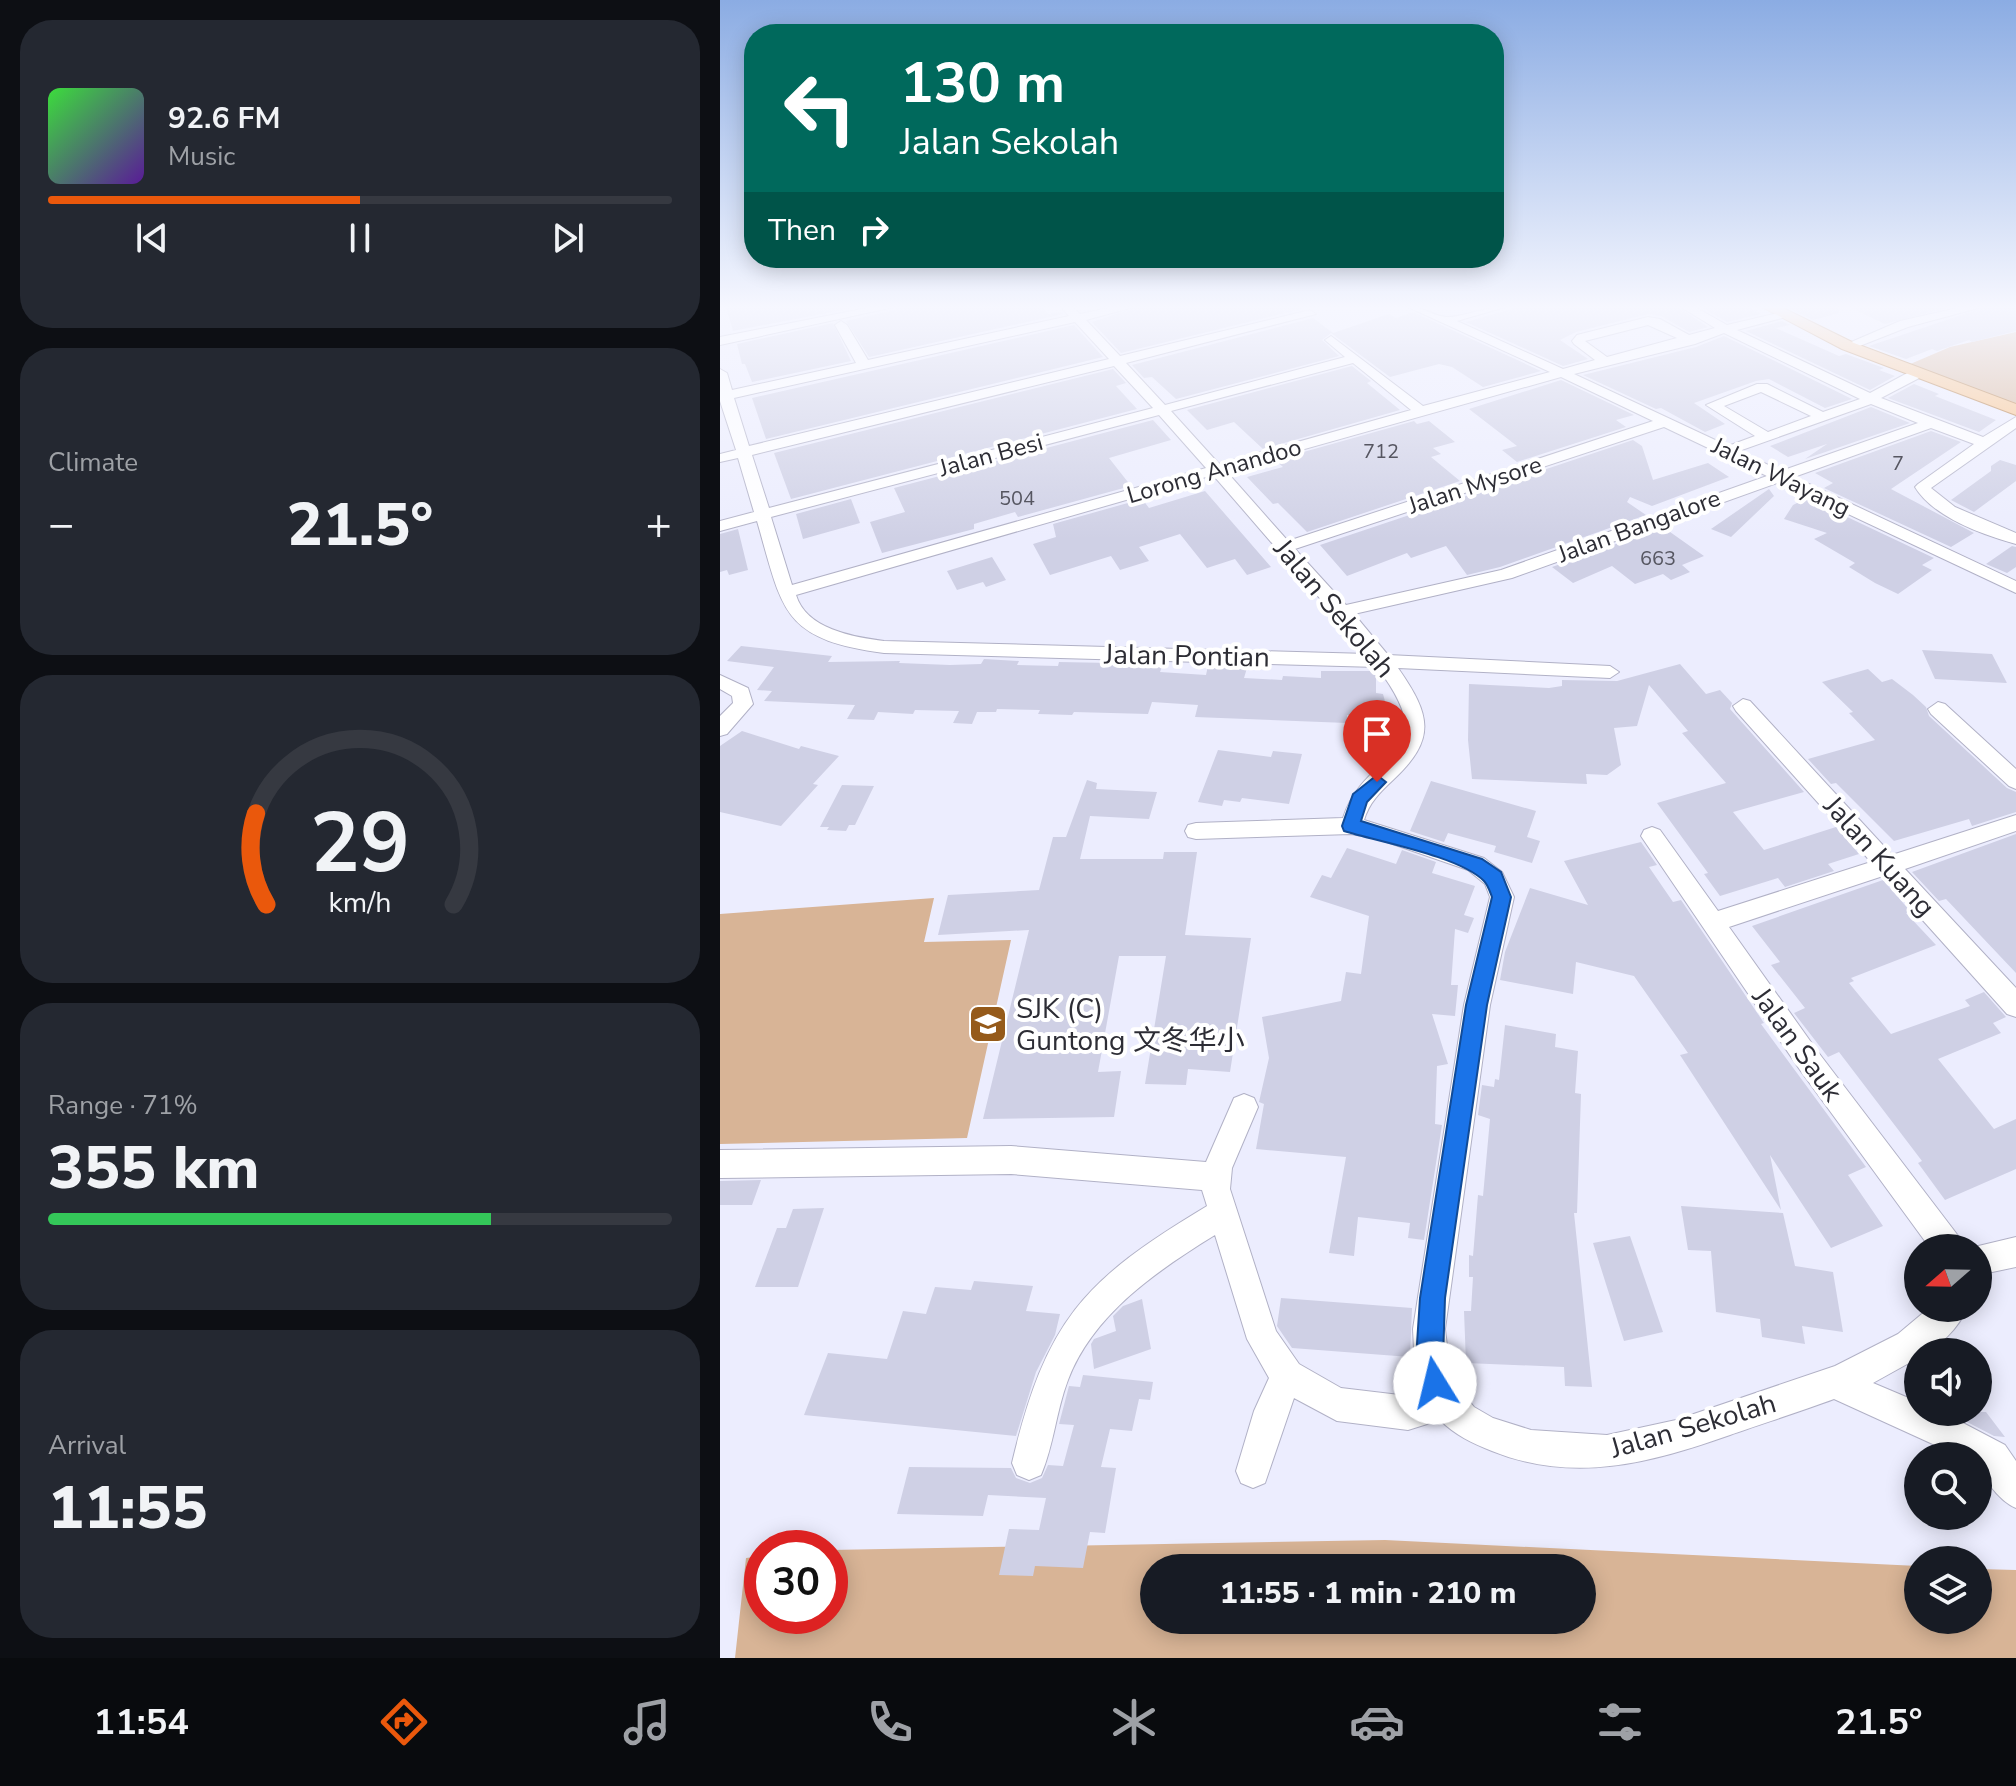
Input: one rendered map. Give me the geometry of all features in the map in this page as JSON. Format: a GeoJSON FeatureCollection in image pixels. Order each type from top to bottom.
{"type":"FeatureCollection","features":[{"type":"Feature","properties":{"kind":"main road"},"geometry":{"type":"LineString","coordinates":[[1948,384],[2016,410]]}},
{"type":"Feature","properties":{"kind":"street"},"geometry":{"type":"LineString","coordinates":[[724,396],[777,384]]}},
{"type":"Feature","properties":{"kind":"street"},"geometry":{"type":"LineString","coordinates":[[720,458],[1017,384]]}},
{"type":"Feature","properties":{"kind":"street","name":"Jalan Sekolah"},"geometry":{"type":"LineString","coordinates":[[1139,384],[1342,611],[1405,692],[1417,727],[1414,741],[1400,761],[1359,799],[1351,826],[1379,831],[1476,864],[1494,878],[1502,897],[1477,1005],[1429,1329],[1429,1359],[1435,1383],[1445,1402],[1462,1420],[1500,1439],[1579,1454],[1639,1446],[1835,1383],[1871,1367],[1930,1333],[1939,1322]]}},
{"type":"Feature","properties":{"kind":"street","name":"Jalan Besi"},"geometry":{"type":"LineString","coordinates":[[720,526],[1257,384]]}},
{"type":"Feature","properties":{"kind":"street"},"geometry":{"type":"LineString","coordinates":[[1387,384],[1421,411]]}},
{"type":"Feature","properties":{"kind":"street","name":"Lorong Anandoo"},"geometry":{"type":"LineString","coordinates":[[786,592],[1524,384]]}},
{"type":"Feature","properties":{"kind":"street","name":"Jalan Wayang"},"geometry":{"type":"LineString","coordinates":[[1586,384],[2016,588]]}},
{"type":"Feature","properties":{"kind":"street"},"geometry":{"type":"LineString","coordinates":[[1835,384],[1985,443]]}},
{"type":"Feature","properties":{"kind":"street"},"geometry":{"type":"LineString","coordinates":[[1727,451],[1870,400],[1898,384]]}},
{"type":"Feature","properties":{"kind":"street"},"geometry":{"type":"LineString","coordinates":[[1767,437],[1713,405],[1762,387],[1823,417]]}},
{"type":"Feature","properties":{"kind":"street","name":"Jalan Pontian"},"geometry":{"type":"LineString","coordinates":[[724,396],[786,592],[800,618],[823,634],[884,647],[1382,661],[1610,672]]}},
{"type":"Feature","properties":{"kind":"street"},"geometry":{"type":"LineString","coordinates":[[2016,421],[1923,487],[1924,493],[1942,506],[2016,539]]}},
{"type":"Feature","properties":{"kind":"street","name":"Jalan Mysore"},"geometry":{"type":"LineString","coordinates":[[1285,547],[1665,422]]}},
{"type":"Feature","properties":{"kind":"street","name":"Jalan Bangalore"},"geometry":{"type":"LineString","coordinates":[[1342,611],[1506,574],[1931,423]]}},
{"type":"Feature","properties":{"kind":"street"},"geometry":{"type":"LineString","coordinates":[[720,681],[741,693],[743,699],[743,704],[720,729]]}},
{"type":"Feature","properties":{"kind":"street","name":"Jalan Kuang"},"geometry":{"type":"LineString","coordinates":[[1743,706],[2016,1006]]}},
{"type":"Feature","properties":{"kind":"street"},"geometry":{"type":"LineString","coordinates":[[1938,709],[2016,781]]}},
{"type":"Feature","properties":{"kind":"street"},"geometry":{"type":"LineString","coordinates":[[1712,923],[2016,823]]}},
{"type":"Feature","properties":{"kind":"street"},"geometry":{"type":"LineString","coordinates":[[1196,831],[1351,826]]}},
{"type":"Feature","properties":{"kind":"street","name":"Jalan Sauk"},"geometry":{"type":"LineString","coordinates":[[1652,836],[1809,1061],[1938,1234]]}},
{"type":"Feature","properties":{"kind":"street"},"geometry":{"type":"LineString","coordinates":[[1244,1107],[1218,1168],[1216,1189],[1263,1339],[1287,1376],[1337,1404],[1408,1413],[1445,1402]]}},
{"type":"Feature","properties":{"kind":"street"},"geometry":{"type":"LineString","coordinates":[[720,1164],[1011,1160],[1217,1177]]}},
{"type":"Feature","properties":{"kind":"street"},"geometry":{"type":"LineString","coordinates":[[1029,1463],[1039,1418],[1059,1360],[1084,1320],[1130,1277],[1181,1239],[1222,1214]]}},
{"type":"Feature","properties":{"kind":"street"},"geometry":{"type":"LineString","coordinates":[[1992,1257],[2016,1252]]}},
{"type":"Feature","properties":{"kind":"street"},"geometry":{"type":"LineString","coordinates":[[1253,1471],[1271,1411],[1287,1376]]}},
{"type":"Feature","properties":{"kind":"street"},"geometry":{"type":"LineString","coordinates":[[1835,1383],[1958,1436],[1993,1457],[2016,1491]]}},
{"type":"Feature","properties":{"kind":"shaded area"},"geometry":{"type":"Polygon","coordinates":[[[1959,384],[2016,384],[2016,406],[1959,384]]]}},
{"type":"Feature","properties":{"kind":"shaded area"},"geometry":{"type":"Polygon","coordinates":[[[934,898],[924,942],[1011,940],[967,1138],[720,1144],[720,914],[934,898]]]}},
{"type":"Feature","properties":{"kind":"shaded area"},"geometry":{"type":"Polygon","coordinates":[[[1385,1540],[1904,1565],[1904,1634],[1992,1634],[1992,1569],[2016,1570],[2016,1658],[735,1658],[744,1576],[744,1634],[848,1634],[848,1550],[1385,1540]]]}},
{"type":"Feature","properties":{"kind":"building"},"geometry":{"type":"Polygon","coordinates":[[[812,384],[991,384],[766,439],[752,398],[812,384]]]}},
{"type":"Feature","properties":{"kind":"building"},"geometry":{"type":"Polygon","coordinates":[[[1051,384],[1121,384],[1116,386],[1137,409],[791,499],[774,453],[1051,384]]]}},
{"type":"Feature","properties":{"kind":"building"},"geometry":{"type":"Polygon","coordinates":[[[1160,384],[1231,384],[1176,399],[1160,384]]]}},
{"type":"Feature","properties":{"kind":"building"},"geometry":{"type":"Polygon","coordinates":[[[1283,384],[1369,384],[1400,410],[1263,449],[1234,422],[1207,430],[1187,410],[1283,384]]]}},
{"type":"Feature","properties":{"kind":"building"},"geometry":{"type":"Polygon","coordinates":[[[1547,384],[1570,384],[1634,415],[1616,420],[1626,427],[1517,462],[1502,450],[1517,446],[1469,409],[1547,384]]]}},
{"type":"Feature","properties":{"kind":"building"},"geometry":{"type":"Polygon","coordinates":[[[1603,384],[1746,384],[1694,403],[1725,424],[1705,432],[1661,408],[1656,409],[1603,384]]]}},
{"type":"Feature","properties":{"kind":"building"},"geometry":{"type":"Polygon","coordinates":[[[1779,384],[1822,384],[1852,399],[1825,408],[1779,384]]]}},
{"type":"Feature","properties":{"kind":"building"},"geometry":{"type":"Polygon","coordinates":[[[1858,384],[1880,384],[1870,390],[1858,384]]]}},
{"type":"Feature","properties":{"kind":"building"},"geometry":{"type":"Polygon","coordinates":[[[1915,384],[1939,394],[1935,396],[1996,420],[1979,432],[1888,398],[1915,384]]]}},
{"type":"Feature","properties":{"kind":"building"},"geometry":{"type":"Polygon","coordinates":[[[1871,407],[1910,423],[1805,459],[1827,444],[1788,457],[1770,446],[1871,407]]]}},
{"type":"Feature","properties":{"kind":"building"},"geometry":{"type":"Polygon","coordinates":[[[1153,420],[1171,440],[1109,458],[1131,486],[1018,517],[1015,512],[974,524],[974,529],[882,553],[870,522],[905,512],[894,488],[1153,420]]]}},
{"type":"Feature","properties":{"kind":"building"},"geometry":{"type":"Polygon","coordinates":[[[1414,421],[1417,424],[1429,421],[1455,442],[1433,448],[1441,454],[1431,457],[1460,481],[1307,532],[1247,477],[1283,467],[1275,460],[1414,421]]]}},
{"type":"Feature","properties":{"kind":"building"},"geometry":{"type":"Polygon","coordinates":[[[1931,431],[1961,442],[1891,489],[1974,533],[1951,547],[1824,488],[1833,483],[1815,473],[1931,431]]]}},
{"type":"Feature","properties":{"kind":"building"},"geometry":{"type":"Polygon","coordinates":[[[1633,440],[1642,446],[1653,480],[1708,463],[1729,477],[1652,506],[1630,497],[1627,502],[1646,515],[1500,567],[1467,575],[1446,546],[1411,558],[1407,553],[1347,576],[1320,545],[1633,440]]]}},
{"type":"Feature","properties":{"kind":"building"},"geometry":{"type":"Polygon","coordinates":[[[2000,460],[2016,465],[2016,481],[1974,512],[1951,500],[1991,471],[1991,466],[2000,460]]]}},
{"type":"Feature","properties":{"kind":"building"},"geometry":{"type":"Polygon","coordinates":[[[1769,489],[1774,496],[1731,537],[1711,529],[1769,489]]]}},
{"type":"Feature","properties":{"kind":"building"},"geometry":{"type":"Polygon","coordinates":[[[1205,491],[1271,567],[1247,575],[1235,559],[1207,568],[1180,534],[1139,547],[1149,561],[1120,570],[1111,556],[1050,575],[1033,544],[1056,537],[1053,524],[1142,499],[1149,508],[1205,491]]]}},
{"type":"Feature","properties":{"kind":"building"},"geometry":{"type":"Polygon","coordinates":[[[1807,498],[1934,558],[1922,565],[1932,570],[1898,594],[1875,583],[1849,567],[1855,563],[1814,539],[1827,533],[1784,519],[1793,505],[1807,498]]]}},
{"type":"Feature","properties":{"kind":"building"},"geometry":{"type":"Polygon","coordinates":[[[851,499],[860,523],[803,539],[796,514],[851,499]]]}},
{"type":"Feature","properties":{"kind":"building"},"geometry":{"type":"Polygon","coordinates":[[[1663,527],[1704,556],[1682,565],[1690,572],[1671,580],[1663,574],[1635,584],[1612,566],[1573,583],[1552,567],[1663,527]]]}},
{"type":"Feature","properties":{"kind":"building"},"geometry":{"type":"Polygon","coordinates":[[[738,529],[748,570],[729,575],[727,570],[720,572],[720,534],[738,529]]]}},
{"type":"Feature","properties":{"kind":"building"},"geometry":{"type":"Polygon","coordinates":[[[2012,546],[2016,547],[2016,567],[2007,573],[1986,564],[2012,546]]]}},
{"type":"Feature","properties":{"kind":"building"},"geometry":{"type":"Polygon","coordinates":[[[992,557],[1006,580],[986,587],[983,582],[957,590],[947,571],[992,557]]]}},
{"type":"Feature","properties":{"kind":"building"},"geometry":{"type":"Polygon","coordinates":[[[741,646],[832,656],[828,662],[900,661],[950,665],[981,664],[984,659],[1019,661],[1017,665],[1058,666],[1059,662],[1163,664],[1160,672],[1206,675],[1208,666],[1247,668],[1244,678],[1282,680],[1283,676],[1321,678],[1321,671],[1376,671],[1376,693],[1383,694],[1389,716],[1347,715],[1347,723],[1195,717],[1198,705],[1152,702],[1148,714],[1038,714],[1040,710],[997,709],[996,712],[977,712],[972,724],[953,723],[959,711],[915,710],[913,714],[878,712],[874,720],[847,719],[855,705],[764,701],[772,691],[757,690],[774,667],[727,661],[741,646]]]}},
{"type":"Feature","properties":{"kind":"building"},"geometry":{"type":"Polygon","coordinates":[[[1922,650],[1992,654],[2007,683],[1935,679],[1922,650]]]}},
{"type":"Feature","properties":{"kind":"building"},"geometry":{"type":"Polygon","coordinates":[[[1680,664],[1706,694],[1720,690],[1732,703],[1730,709],[1804,792],[1733,812],[1764,850],[1836,827],[1859,854],[1828,864],[1834,871],[1785,887],[1778,878],[1720,896],[1704,874],[1708,873],[1657,803],[1726,783],[1682,733],[1688,731],[1649,685],[1637,726],[1614,728],[1621,765],[1607,775],[1586,774],[1587,784],[1472,779],[1468,740],[1469,684],[1549,688],[1562,686],[1562,680],[1617,681],[1680,664]]]}},
{"type":"Feature","properties":{"kind":"building"},"geometry":{"type":"Polygon","coordinates":[[[1868,669],[1882,682],[1892,679],[1913,695],[1926,707],[1929,716],[2007,788],[2016,792],[2016,812],[1972,826],[1969,819],[1894,841],[1836,783],[1831,784],[1808,759],[1875,740],[1849,713],[1853,712],[1822,682],[1868,669]]]}},
{"type":"Feature","properties":{"kind":"building"},"geometry":{"type":"Polygon","coordinates":[[[742,731],[799,749],[801,746],[839,756],[781,826],[720,812],[720,746],[742,731]]]}},
{"type":"Feature","properties":{"kind":"building"},"geometry":{"type":"Polygon","coordinates":[[[1218,750],[1271,757],[1273,751],[1302,754],[1289,804],[1242,798],[1240,802],[1224,800],[1222,806],[1198,802],[1218,750]]]}},
{"type":"Feature","properties":{"kind":"building"},"geometry":{"type":"Polygon","coordinates":[[[1087,780],[1097,783],[1096,789],[1157,792],[1149,819],[1090,816],[1080,859],[1163,859],[1164,852],[1197,852],[1185,935],[1251,938],[1230,1072],[1188,1069],[1186,1085],[1145,1084],[1166,956],[1119,956],[1098,1072],[1121,1071],[1114,1117],[983,1119],[1029,930],[938,935],[948,895],[1039,890],[1053,837],[1066,837],[1087,780]]]}},
{"type":"Feature","properties":{"kind":"building"},"geometry":{"type":"Polygon","coordinates":[[[1431,781],[1536,811],[1527,837],[1540,841],[1532,863],[1494,852],[1496,846],[1448,833],[1444,842],[1410,831],[1431,781]]]}},
{"type":"Feature","properties":{"kind":"building"},"geometry":{"type":"Polygon","coordinates":[[[842,785],[874,786],[855,825],[849,825],[846,831],[827,830],[829,827],[820,827],[842,785]]]}},
{"type":"Feature","properties":{"kind":"building"},"geometry":{"type":"Polygon","coordinates":[[[2016,834],[2016,973],[1946,899],[1939,901],[1912,872],[2016,834]]]}},
{"type":"Feature","properties":{"kind":"building"},"geometry":{"type":"Polygon","coordinates":[[[1641,842],[1657,865],[1649,867],[1673,902],[1681,900],[1764,1023],[1761,1024],[1866,1167],[1848,1175],[1883,1226],[1831,1248],[1770,1155],[1781,1210],[1680,1055],[1688,1053],[1634,976],[1576,962],[1573,994],[1500,980],[1505,952],[1530,888],[1588,905],[1564,861],[1641,842]]]}},
{"type":"Feature","properties":{"kind":"building"},"geometry":{"type":"Polygon","coordinates":[[[1347,848],[1396,864],[1402,850],[1436,862],[1432,873],[1475,886],[1464,915],[1474,918],[1468,933],[1455,929],[1451,985],[1458,985],[1455,1016],[1432,1014],[1448,1064],[1437,1066],[1435,1124],[1442,1125],[1424,1240],[1408,1238],[1410,1223],[1358,1217],[1354,1256],[1329,1253],[1346,1157],[1256,1149],[1264,1104],[1259,1102],[1269,1058],[1262,1017],[1341,1001],[1346,972],[1361,974],[1369,916],[1310,897],[1322,875],[1331,878],[1347,848]]]}},
{"type":"Feature","properties":{"kind":"building"},"geometry":{"type":"Polygon","coordinates":[[[1883,880],[1911,912],[1906,913],[1936,945],[1851,978],[1854,981],[1849,983],[1891,1034],[1970,1006],[1965,1000],[1984,992],[2006,1017],[1993,1023],[2001,1033],[1938,1059],[1994,1129],[2016,1119],[2016,1169],[1945,1200],[1918,1163],[1922,1161],[1839,1052],[1828,1057],[1794,1013],[1805,1008],[1771,965],[1780,962],[1752,926],[1883,880]]]}},
{"type":"Feature","properties":{"kind":"building"},"geometry":{"type":"Polygon","coordinates":[[[1505,1025],[1556,1034],[1555,1047],[1578,1051],[1575,1093],[1581,1094],[1577,1213],[1574,1213],[1592,1387],[1565,1386],[1564,1367],[1466,1363],[1464,1311],[1471,1311],[1473,1277],[1469,1277],[1469,1255],[1473,1256],[1478,1195],[1483,1196],[1490,1119],[1478,1115],[1482,1085],[1494,1087],[1495,1079],[1499,1080],[1505,1025]]]}},
{"type":"Feature","properties":{"kind":"building"},"geometry":{"type":"Polygon","coordinates":[[[761,1180],[752,1205],[720,1205],[720,1181],[761,1180]]]}},
{"type":"Feature","properties":{"kind":"building"},"geometry":{"type":"Polygon","coordinates":[[[1681,1206],[1783,1213],[1795,1266],[1833,1272],[1843,1332],[1802,1326],[1805,1344],[1762,1337],[1760,1319],[1716,1312],[1711,1251],[1688,1250],[1681,1206]]]}},
{"type":"Feature","properties":{"kind":"building"},"geometry":{"type":"Polygon","coordinates":[[[824,1208],[798,1287],[755,1287],[777,1228],[786,1228],[793,1209],[824,1208]]]}},
{"type":"Feature","properties":{"kind":"building"},"geometry":{"type":"Polygon","coordinates":[[[1630,1236],[1663,1332],[1624,1341],[1593,1243],[1630,1236]]]}},
{"type":"Feature","properties":{"kind":"building"},"geometry":{"type":"Polygon","coordinates":[[[974,1281],[1033,1286],[1026,1311],[1060,1314],[1055,1335],[1036,1372],[1016,1436],[804,1415],[828,1353],[887,1359],[903,1311],[926,1314],[935,1287],[971,1290],[974,1281]]]}},
{"type":"Feature","properties":{"kind":"building"},"geometry":{"type":"Polygon","coordinates":[[[1281,1298],[1412,1308],[1410,1357],[1292,1348],[1277,1326],[1281,1298]]]}},
{"type":"Feature","properties":{"kind":"building"},"geometry":{"type":"Polygon","coordinates":[[[1142,1299],[1151,1349],[1094,1369],[1091,1344],[1094,1339],[1116,1331],[1113,1316],[1123,1306],[1142,1299]]]}},
{"type":"Feature","properties":{"kind":"building"},"geometry":{"type":"Polygon","coordinates":[[[1083,1375],[1153,1382],[1150,1400],[1139,1399],[1132,1431],[1110,1429],[1101,1467],[1116,1468],[1105,1533],[1090,1532],[1083,1568],[1035,1566],[1033,1576],[999,1575],[1009,1529],[1039,1530],[1046,1498],[988,1495],[983,1516],[897,1514],[909,1467],[1011,1468],[1016,1478],[1030,1483],[1042,1478],[1048,1465],[1063,1466],[1074,1425],[1059,1424],[1069,1386],[1080,1387],[1083,1375]]]}},
{"type":"Feature","properties":{"kind":"building"},"geometry":{"type":"Polygon","coordinates":[[[1992,1420],[2005,1437],[1994,1436],[1975,1426],[1992,1426],[1992,1420]]]}},
{"type":"Feature","properties":{"kind":"place","name":"SJK (C) Guntong 文冬华小"},"geometry":{"type":"Point","coordinates":[988,1024]}},
{"type":"Feature","properties":{"kind":"route"},"geometry":{"type":"LineString","coordinates":[[1377,782],[1359,799],[1351,826],[1379,831],[1476,864],[1494,878],[1502,897],[1477,1005],[1433,1298],[1429,1359],[1435,1383]]}}]}
